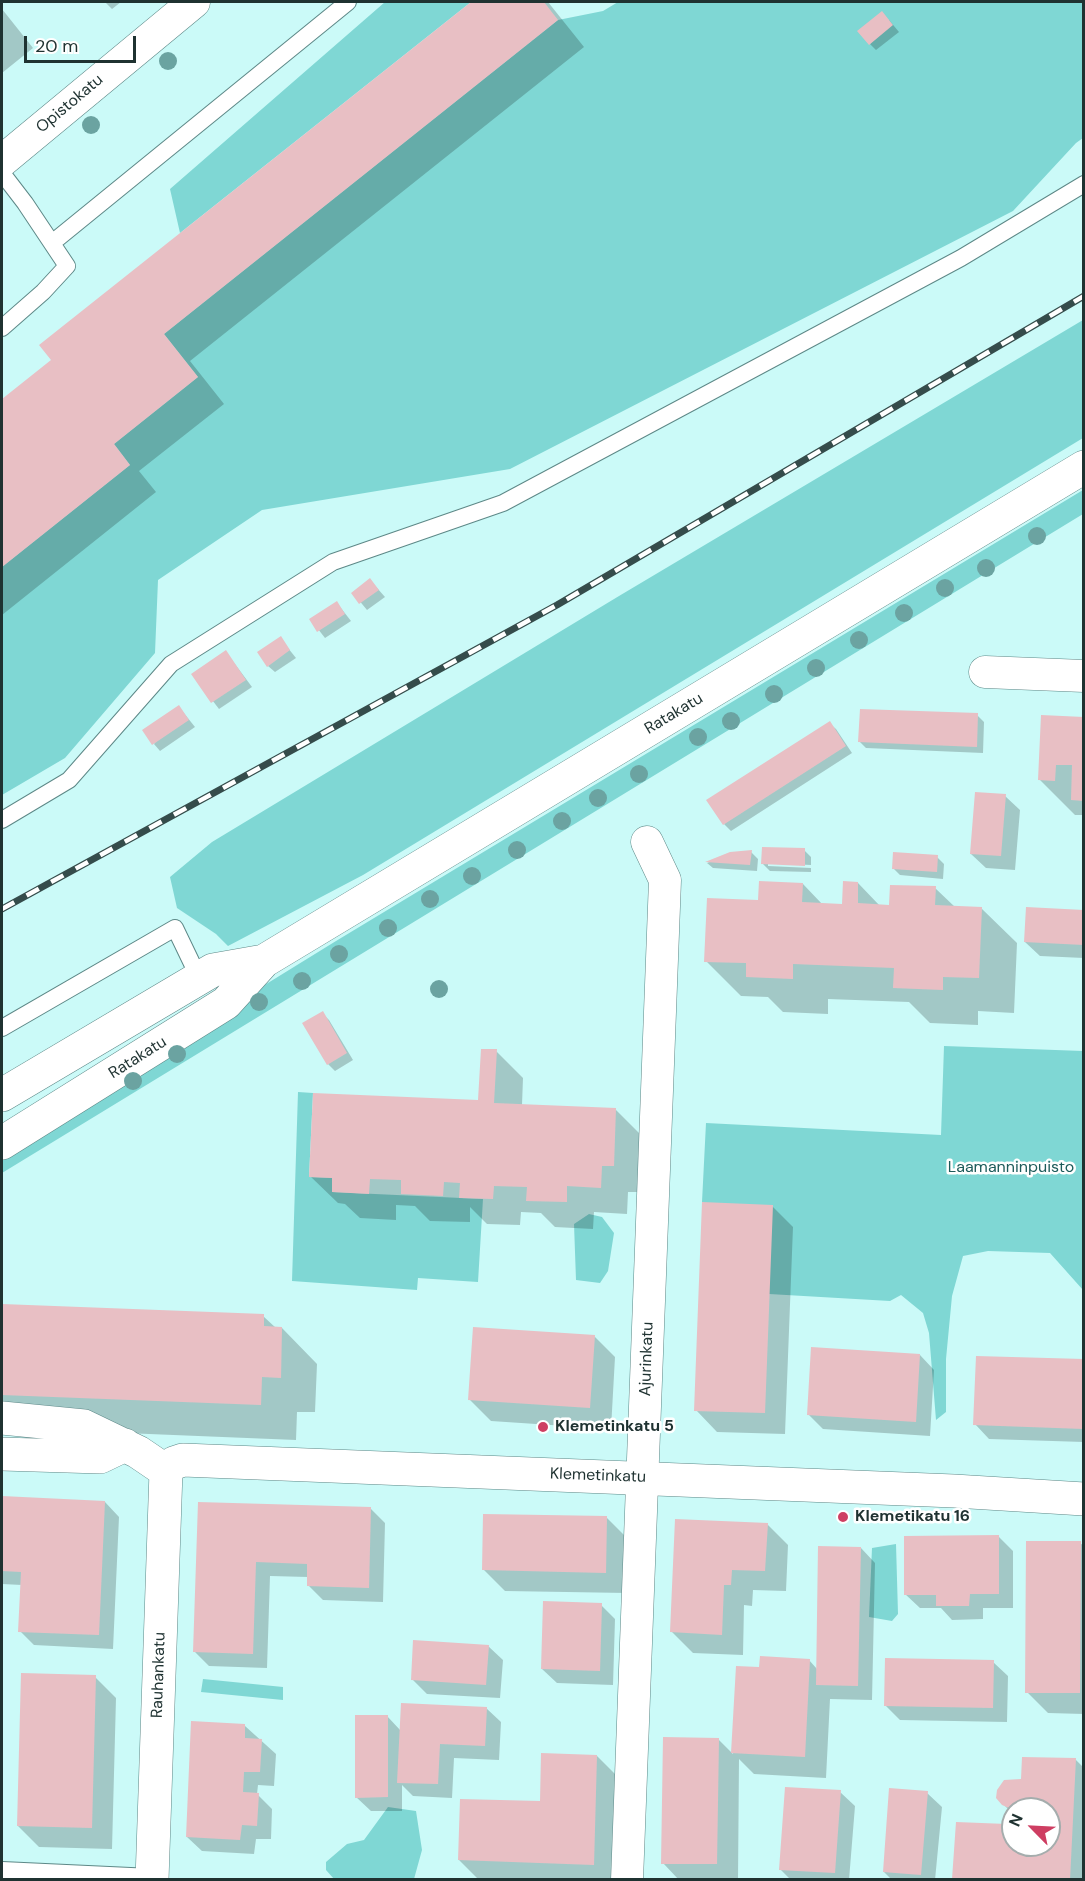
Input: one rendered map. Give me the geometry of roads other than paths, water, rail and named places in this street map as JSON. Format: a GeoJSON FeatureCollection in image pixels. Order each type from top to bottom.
{"type":"FeatureCollection","features":[{"type":"Feature","properties":{"kind":"street","name":"Opistokatu"},"geometry":{"type":"LineString","coordinates":[[2,161],[194,2]]}},
{"type":"Feature","properties":{"kind":"street","name":"Ratakatu"},"geometry":{"type":"LineString","coordinates":[[2,1143],[226,1003],[264,961],[1083,467]]}},
{"type":"Feature","properties":{"kind":"street"},"geometry":{"type":"LineString","coordinates":[[985,672],[1083,676]]}},
{"type":"Feature","properties":{"kind":"street","name":"Ajurinkatu"},"geometry":{"type":"LineString","coordinates":[[627,1880],[665,880],[647,842]]}},
{"type":"Feature","properties":{"kind":"street","name":"Ratakatu"},"geometry":{"type":"LineString","coordinates":[[2,1095],[213,970],[264,961]]}},
{"type":"Feature","properties":{"kind":"street"},"geometry":{"type":"LineString","coordinates":[[2,1418],[84,1426],[125,1445],[166,1471]]}},
{"type":"Feature","properties":{"kind":"street"},"geometry":{"type":"LineString","coordinates":[[2,1454],[100,1457],[125,1445]]}},
{"type":"Feature","properties":{"kind":"street","name":"Klemetinkatu"},"geometry":{"type":"LineString","coordinates":[[166,1471],[174,1463],[183,1460],[954,1491],[1083,1499]]}},
{"type":"Feature","properties":{"kind":"street","name":"Rauhankatu"},"geometry":{"type":"LineString","coordinates":[[152,1878],[166,1471]]}},
{"type":"Feature","properties":{"kind":"lane"},"geometry":{"type":"LineString","coordinates":[[52,243],[348,2]]}},
{"type":"Feature","properties":{"kind":"lane"},"geometry":{"type":"LineString","coordinates":[[2,173],[67,266],[43,292],[2,328]]}},
{"type":"Feature","properties":{"kind":"lane"},"geometry":{"type":"LineString","coordinates":[[2,820],[69,780],[171,664],[333,562],[503,503],[961,258],[1083,184]]}},
{"type":"Feature","properties":{"kind":"lane"},"geometry":{"type":"LineString","coordinates":[[2,1028],[175,928],[199,978]]}},
{"type":"Feature","properties":{"kind":"lane"},"geometry":{"type":"LineString","coordinates":[[2,1870],[152,1878]]}},
{"type":"Feature","properties":{"kind":"railway"},"geometry":{"type":"LineString","coordinates":[[2,909],[557,605],[1084,296]]}},
{"type":"Feature","properties":{"kind":"place","name":"Klemetinkatu 5"},"geometry":{"type":"Point","coordinates":[543,1427]}},
{"type":"Feature","properties":{"kind":"place","name":"Klemetikatu 16"},"geometry":{"type":"Point","coordinates":[843,1517]}},
{"type":"Feature","properties":{"kind":"park label","name":"Laamanninpuisto"},"geometry":{"type":"Point","coordinates":[1011,1168]}}]}
